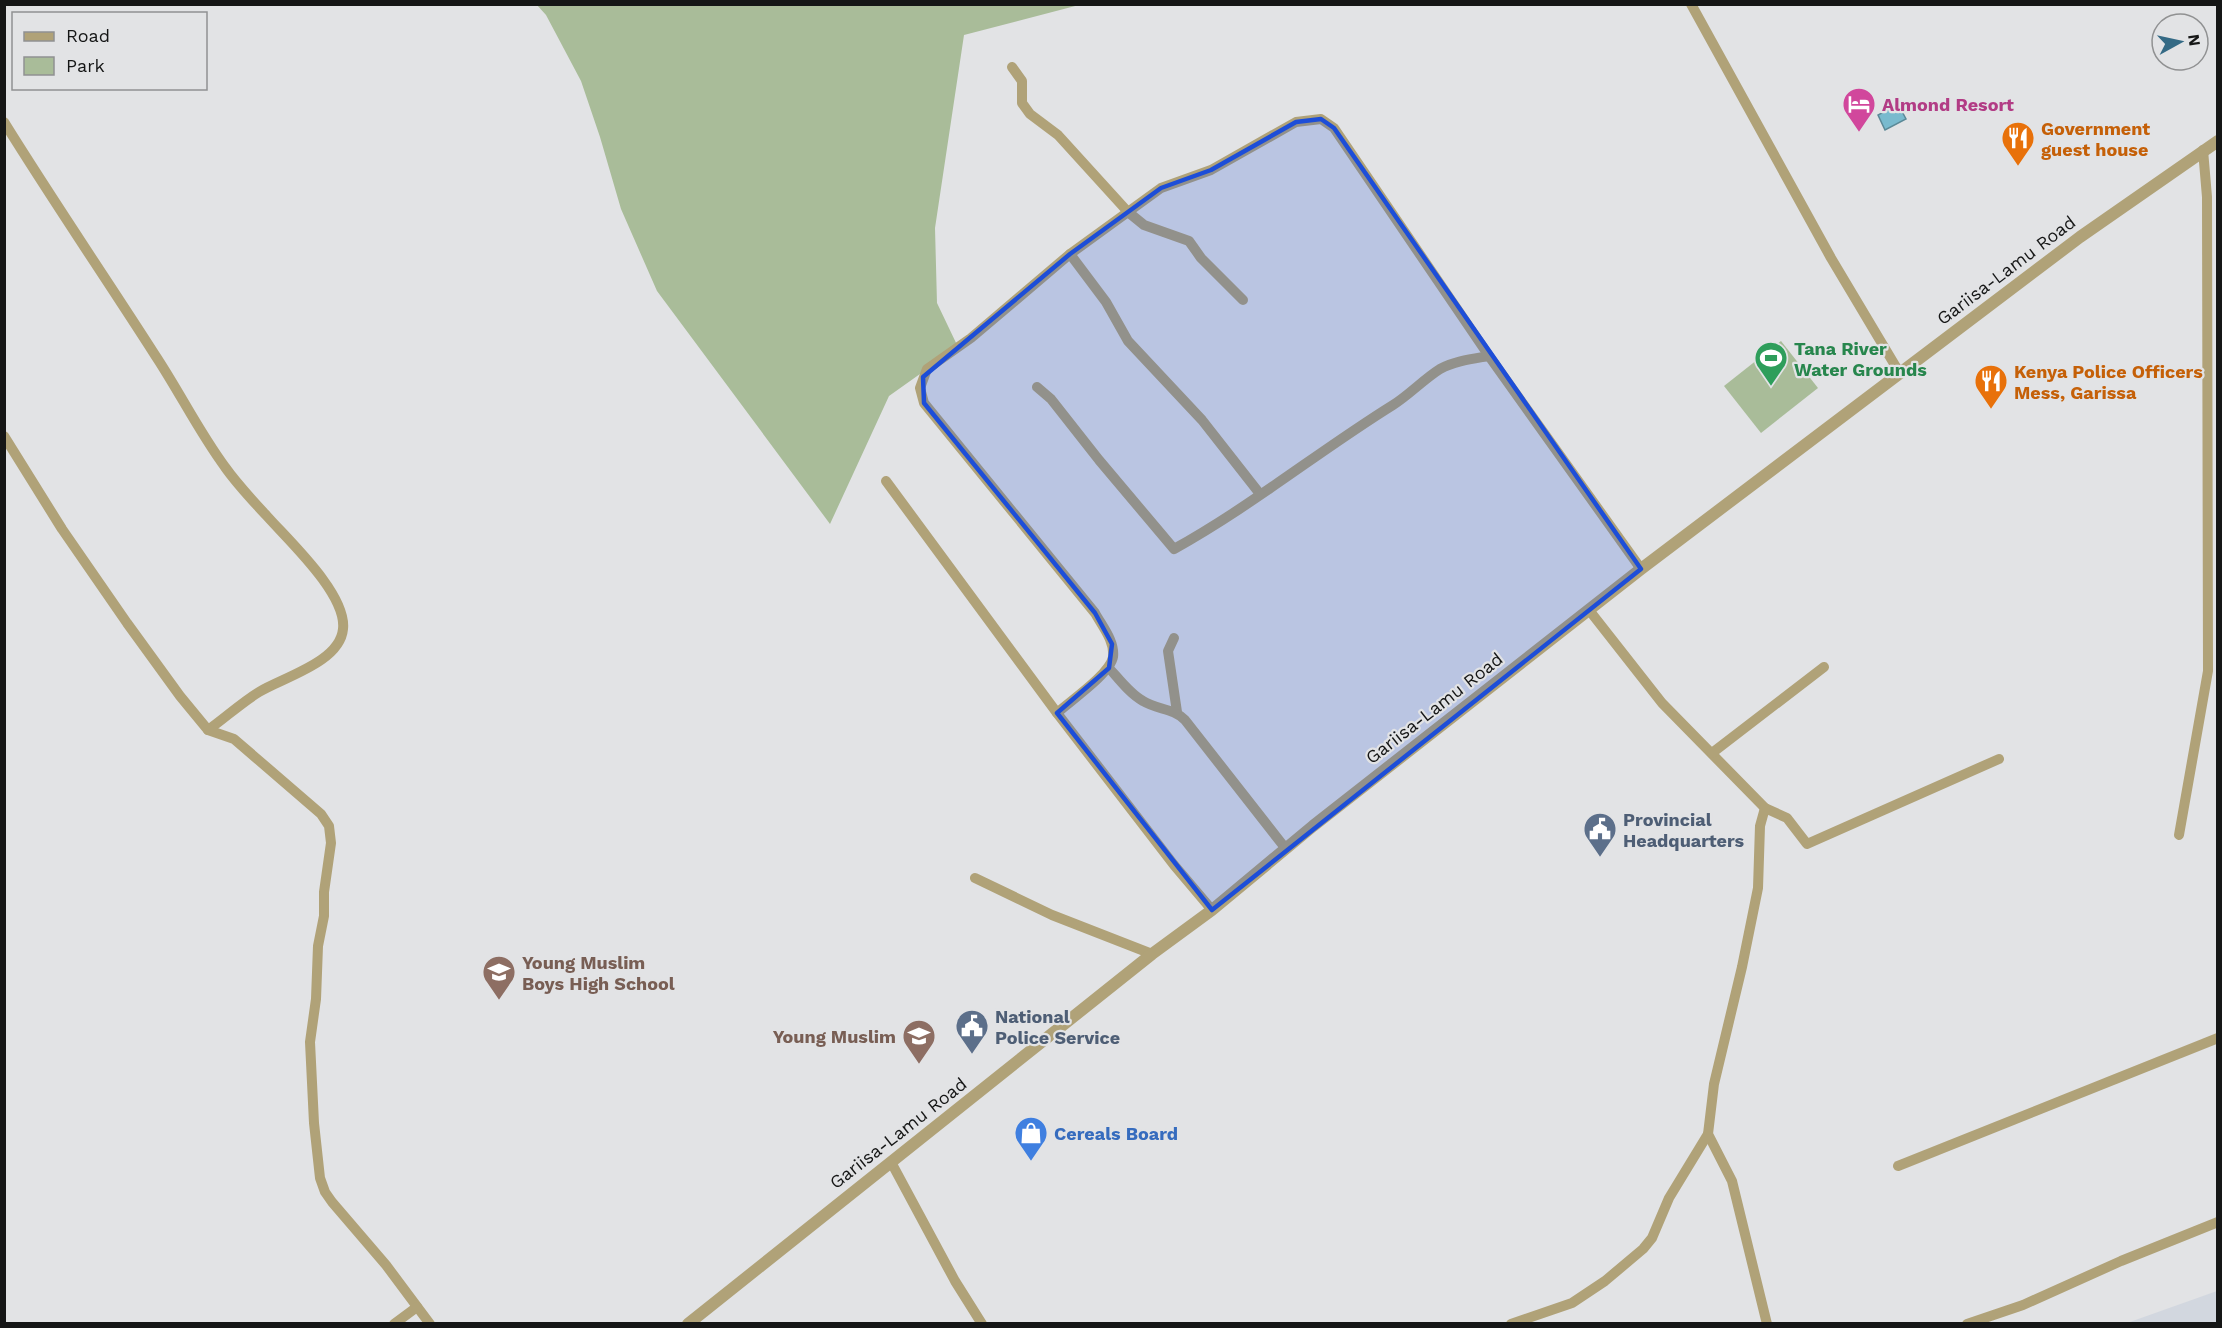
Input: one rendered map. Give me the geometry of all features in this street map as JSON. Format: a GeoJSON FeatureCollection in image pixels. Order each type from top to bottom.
{"type":"FeatureCollection","features":[{"type":"Feature","properties":{"kind":"street"},"geometry":{"type":"LineString","coordinates":[[1691,4],[1831,258],[1899,372]]}},
{"type":"Feature","properties":{"kind":"street"},"geometry":{"type":"LineString","coordinates":[[1012,67],[1022,81],[1022,103],[1030,114],[1058,135],[1128,212],[1144,225],[1189,241],[1201,258],[1243,300]]}},
{"type":"Feature","properties":{"kind":"street"},"geometry":{"type":"LineString","coordinates":[[1056,713],[1109,668],[1113,656],[1112,644],[1095,613],[924,403],[920,388],[927,369],[971,338],[1070,254],[1161,188],[1211,170],[1296,122],[1321,119],[1334,128],[1489,356],[1641,569]]}},
{"type":"Feature","properties":{"kind":"street"},"geometry":{"type":"LineString","coordinates":[[4,122],[179,391],[219,459],[266,516],[317,572],[333,595],[341,613],[343,630],[341,638],[337,646],[328,654],[317,663],[257,693],[208,730]]}},
{"type":"Feature","properties":{"kind":"street","name":"Gariisa-Lamu Road"},"geometry":{"type":"LineString","coordinates":[[688,1323],[1641,569],[2080,237],[2217,141]]}},
{"type":"Feature","properties":{"kind":"street"},"geometry":{"type":"LineString","coordinates":[[2180,836],[2208,670],[2212,482],[2207,197],[2203,150]]}},
{"type":"Feature","properties":{"kind":"street"},"geometry":{"type":"LineString","coordinates":[[1070,254],[1106,302],[1128,341],[1202,420],[1260,494]]}},
{"type":"Feature","properties":{"kind":"street"},"geometry":{"type":"LineString","coordinates":[[1037,387],[1051,399],[1174,549],[1260,494],[1339,438],[1408,396],[1439,370],[1458,362],[1489,356]]}},
{"type":"Feature","properties":{"kind":"street"},"geometry":{"type":"LineString","coordinates":[[4,436],[62,529],[127,623],[180,696],[208,730],[234,739],[321,814],[329,826],[331,843],[323,898],[324,916],[318,946],[316,999],[310,1042],[314,1123],[320,1178],[330,1200],[430,1323]]}},
{"type":"Feature","properties":{"kind":"street"},"geometry":{"type":"LineString","coordinates":[[886,481],[1056,713],[1212,910]]}},
{"type":"Feature","properties":{"kind":"street"},"geometry":{"type":"LineString","coordinates":[[1589,610],[1662,703],[1765,808],[1787,818],[1807,844],[1999,759]]}},
{"type":"Feature","properties":{"kind":"street"},"geometry":{"type":"LineString","coordinates":[[1174,638],[1168,651],[1177,712]]}},
{"type":"Feature","properties":{"kind":"street"},"geometry":{"type":"LineString","coordinates":[[1712,753],[1824,667]]}},
{"type":"Feature","properties":{"kind":"street"},"geometry":{"type":"LineString","coordinates":[[1109,668],[1140,700],[1177,712],[1185,720],[1286,849]]}},
{"type":"Feature","properties":{"kind":"street"},"geometry":{"type":"LineString","coordinates":[[1511,1323],[1572,1304],[1605,1281],[1643,1249],[1653,1238],[1669,1198],[1708,1134],[1714,1084],[1758,888],[1760,826],[1765,808]]}},
{"type":"Feature","properties":{"kind":"street"},"geometry":{"type":"LineString","coordinates":[[975,878],[1052,915],[1152,954]]}},
{"type":"Feature","properties":{"kind":"street"},"geometry":{"type":"LineString","coordinates":[[1898,1166],[2217,1038]]}},
{"type":"Feature","properties":{"kind":"street"},"geometry":{"type":"LineString","coordinates":[[1708,1134],[1732,1181],[1767,1323]]}},
{"type":"Feature","properties":{"kind":"street"},"geometry":{"type":"LineString","coordinates":[[891,1162],[955,1281],[982,1323]]}},
{"type":"Feature","properties":{"kind":"street"},"geometry":{"type":"LineString","coordinates":[[1967,1323],[2023,1305],[2121,1261],[2217,1222]]}},
{"type":"Feature","properties":{"kind":"street"},"geometry":{"type":"LineString","coordinates":[[394,1323],[417,1307]]}},
{"type":"Feature","properties":{"kind":"highlighted area"},"geometry":{"type":"Polygon","coordinates":[[[1321,119],[1334,128],[1641,569],[1212,910],[1057,713],[1109,668],[1112,644],[1095,613],[924,403],[923,377],[1070,254],[1161,188],[1211,170],[1296,122],[1321,119]]]}},
{"type":"Feature","properties":{"kind":"shaded area"},"geometry":{"type":"Polygon","coordinates":[[[2217,1291],[2217,1323],[2127,1323],[2217,1291]]]}},
{"type":"Feature","properties":{"kind":"green space"},"geometry":{"type":"Polygon","coordinates":[[[537,5],[1079,5],[964,35],[935,228],[937,303],[958,347],[889,396],[830,524],[657,291],[621,209],[581,81],[546,15],[537,5]]]}},
{"type":"Feature","properties":{"kind":"green space","name":"Tana River Water Grounds"},"geometry":{"type":"Polygon","coordinates":[[[1781,341],[1818,388],[1761,433],[1724,386],[1781,341]]]}},
{"type":"Feature","properties":{"kind":"water"},"geometry":{"type":"Polygon","coordinates":[[[1898,104],[1906,119],[1885,130],[1878,115],[1898,104]]]}},
{"type":"Feature","properties":{"kind":"place","name":"Almond Resort"},"geometry":{"type":"Point","coordinates":[1859,133]}},
{"type":"Feature","properties":{"kind":"place","name":"Government guest house"},"geometry":{"type":"Point","coordinates":[2018,167]}},
{"type":"Feature","properties":{"kind":"place","name":"Tana River Water Grounds"},"geometry":{"type":"Point","coordinates":[1771,387]}},
{"type":"Feature","properties":{"kind":"place","name":"Kenya Police Officers Mess, Garissa"},"geometry":{"type":"Point","coordinates":[1991,410]}},
{"type":"Feature","properties":{"kind":"place","name":"Provincial Headquarters"},"geometry":{"type":"Point","coordinates":[1600,858]}},
{"type":"Feature","properties":{"kind":"place","name":"Young Muslim Boys High School"},"geometry":{"type":"Point","coordinates":[499,1001]}},
{"type":"Feature","properties":{"kind":"place","name":"National Police Service"},"geometry":{"type":"Point","coordinates":[972,1055]}},
{"type":"Feature","properties":{"kind":"place","name":"Young Muslim"},"geometry":{"type":"Point","coordinates":[919,1065]}},
{"type":"Feature","properties":{"kind":"place","name":"Cereals Board"},"geometry":{"type":"Point","coordinates":[1031,1162]}}]}
